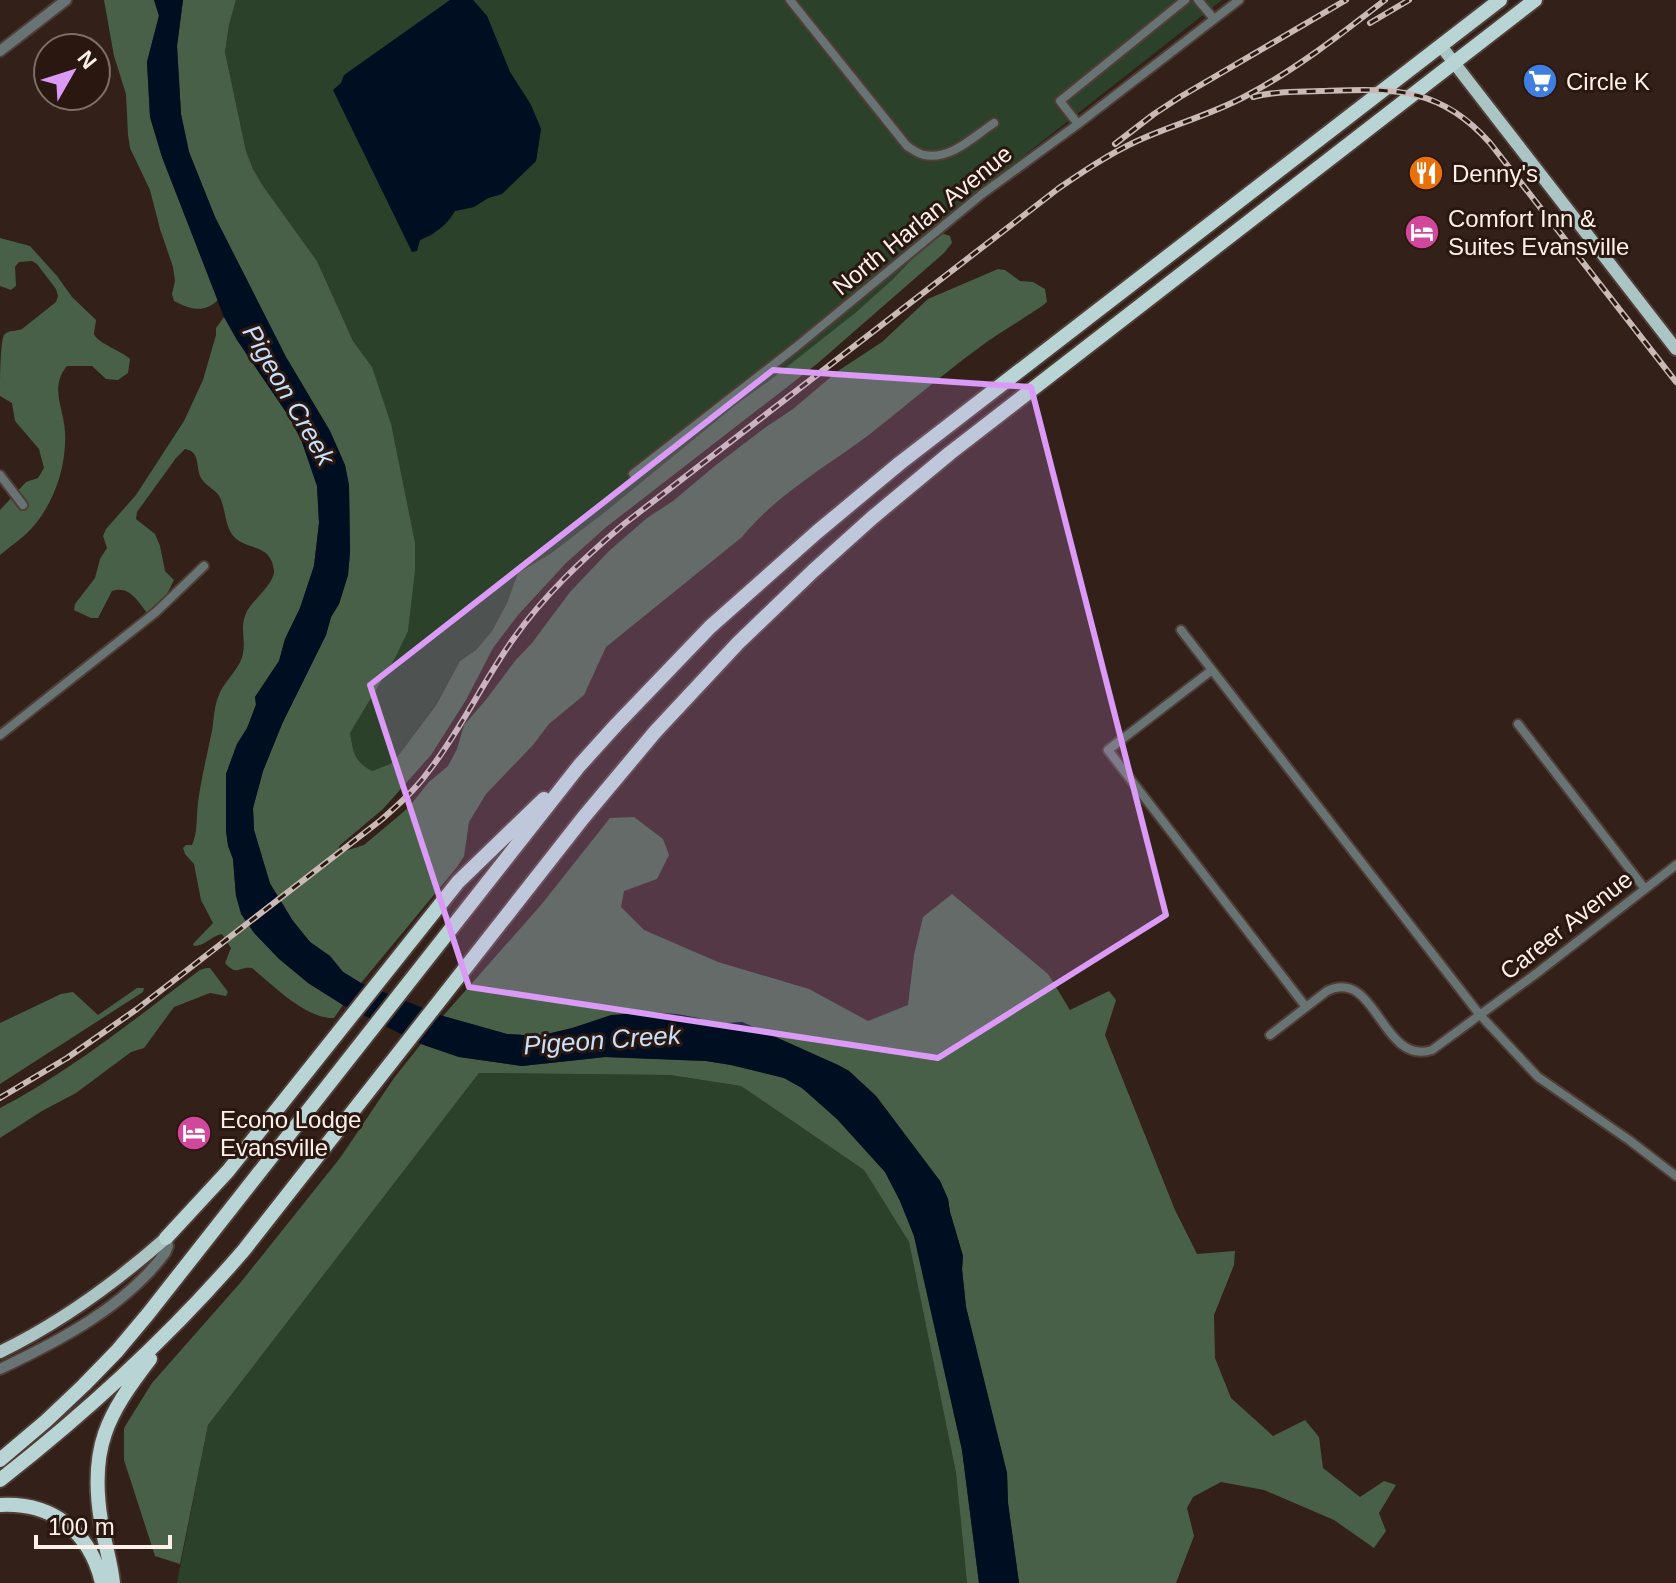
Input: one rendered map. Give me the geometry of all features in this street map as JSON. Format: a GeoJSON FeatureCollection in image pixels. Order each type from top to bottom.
{"type":"FeatureCollection","features":[{"type":"Feature","properties":{"kind":"highway"},"geometry":{"type":"LineString","coordinates":[[0,1460],[46,1421],[117,1351],[579,766],[710,627],[900,463],[1500,0]]}},
{"type":"Feature","properties":{"kind":"highway"},"geometry":{"type":"LineString","coordinates":[[113,1583],[100,1519],[97,1483],[105,1433],[119,1402],[179,1322],[244,1250],[583,818],[655,732],[738,643],[836,549],[950,453],[1535,0]]}},
{"type":"Feature","properties":{"kind":"highway"},"geometry":{"type":"LineString","coordinates":[[166,1238],[228,1171],[458,882],[579,766]]}},
{"type":"Feature","properties":{"kind":"highway"},"geometry":{"type":"LineString","coordinates":[[0,1480],[64,1428],[179,1322]]}},
{"type":"Feature","properties":{"kind":"highway"},"geometry":{"type":"LineString","coordinates":[[0,1505],[37,1508],[67,1523],[88,1548],[102,1583]]}},
{"type":"Feature","properties":{"kind":"main road"},"geometry":{"type":"LineString","coordinates":[[1441,46],[1676,349]]}},
{"type":"Feature","properties":{"kind":"main road"},"geometry":{"type":"LineString","coordinates":[[0,1352],[89,1301],[166,1238]]}},
{"type":"Feature","properties":{"kind":"street"},"geometry":{"type":"LineString","coordinates":[[0,50],[66,0]]}},
{"type":"Feature","properties":{"kind":"street"},"geometry":{"type":"LineString","coordinates":[[790,0],[907,146],[922,155],[954,151],[994,123]]}},
{"type":"Feature","properties":{"kind":"street"},"geometry":{"type":"LineString","coordinates":[[1078,124],[1060,101],[1185,0]]}},
{"type":"Feature","properties":{"kind":"street"},"geometry":{"type":"LineString","coordinates":[[1198,0],[1214,19]]}},
{"type":"Feature","properties":{"kind":"street","name":"North Harlan Avenue"},"geometry":{"type":"LineString","coordinates":[[633,474],[796,347],[982,194],[1239,0]]}},
{"type":"Feature","properties":{"kind":"street"},"geometry":{"type":"LineString","coordinates":[[0,475],[23,505]]}},
{"type":"Feature","properties":{"kind":"street"},"geometry":{"type":"LineString","coordinates":[[0,735],[156,612],[204,566]]}},
{"type":"Feature","properties":{"kind":"street"},"geometry":{"type":"LineString","coordinates":[[1181,630],[1480,1015],[1538,1077],[1676,1176]]}},
{"type":"Feature","properties":{"kind":"street"},"geometry":{"type":"LineString","coordinates":[[1212,670],[1108,750],[1306,1007],[1270,1035]]}},
{"type":"Feature","properties":{"kind":"street"},"geometry":{"type":"LineString","coordinates":[[1518,724],[1645,889]]}},
{"type":"Feature","properties":{"kind":"street","name":"Career Avenue"},"geometry":{"type":"LineString","coordinates":[[1306,1007],[1331,988],[1352,989],[1364,998],[1399,1043],[1418,1053],[1432,1050],[1676,865]]}},
{"type":"Feature","properties":{"kind":"street"},"geometry":{"type":"LineString","coordinates":[[0,1369],[84,1323],[132,1289],[165,1253],[168,1246],[166,1238]]}},
{"type":"Feature","properties":{"kind":"highlighted area"},"geometry":{"type":"Polygon","coordinates":[[[773,370],[1031,387],[1166,915],[938,1058],[469,987],[370,685],[773,370]]]}},
{"type":"Feature","properties":{"kind":"green space"},"geometry":{"type":"Polygon","coordinates":[[[104,0],[154,0],[159,15],[147,62],[150,117],[162,157],[218,300],[202,309],[174,301],[173,267],[150,190],[130,148],[126,94],[104,0]]]}},
{"type":"Feature","properties":{"kind":"green space"},"geometry":{"type":"Polygon","coordinates":[[[183,0],[236,0],[225,52],[246,151],[263,186],[317,261],[353,341],[372,367],[391,424],[415,543],[415,570],[408,631],[350,733],[355,755],[372,771],[395,760],[436,705],[460,661],[476,650],[492,631],[518,573],[550,554],[605,512],[738,403],[855,313],[932,238],[944,234],[950,236],[952,243],[818,363],[605,528],[566,563],[518,615],[493,648],[466,700],[431,755],[383,809],[339,846],[339,853],[364,845],[408,808],[429,782],[448,766],[464,725],[570,592],[609,551],[647,518],[793,409],[838,371],[882,342],[928,299],[998,269],[1005,270],[1020,281],[1033,282],[1045,289],[1047,302],[980,347],[870,434],[786,494],[742,537],[606,647],[584,695],[549,724],[486,794],[469,822],[464,856],[457,867],[361,983],[343,972],[330,956],[310,942],[293,921],[270,883],[254,830],[253,808],[263,771],[282,724],[326,635],[348,575],[349,486],[345,465],[330,431],[286,357],[215,217],[189,152],[181,114],[177,46],[183,0]]]}},
{"type":"Feature","properties":{"kind":"green space"},"geometry":{"type":"Polygon","coordinates":[[[236,0],[450,0],[430,16],[420,240],[432,235],[455,211],[474,207],[502,194],[536,161],[541,129],[531,105],[510,72],[487,16],[473,0],[1222,0],[941,221],[944,234],[932,239],[855,313],[738,403],[605,512],[550,554],[518,573],[492,631],[476,650],[460,661],[436,704],[395,760],[372,771],[355,755],[350,733],[394,660],[372,367],[353,341],[317,261],[263,186],[246,151],[225,52],[236,0]]]}},
{"type":"Feature","properties":{"kind":"green space"},"geometry":{"type":"Polygon","coordinates":[[[0,238],[30,246],[72,297],[96,320],[96,337],[130,359],[128,373],[118,380],[106,379],[92,366],[67,366],[58,390],[65,446],[56,488],[35,525],[0,555],[0,510],[26,482],[38,478],[44,468],[39,449],[15,421],[12,403],[0,396],[3,339],[8,332],[22,329],[56,302],[58,296],[56,289],[32,261],[19,262],[15,267],[16,286],[11,290],[0,286],[0,238]]]}},
{"type":"Feature","properties":{"kind":"green space"},"geometry":{"type":"Polygon","coordinates":[[[224,317],[290,418],[302,442],[317,486],[319,523],[314,566],[300,608],[285,639],[279,661],[255,697],[256,704],[247,729],[237,744],[226,774],[226,831],[233,859],[236,896],[308,983],[343,1005],[334,1018],[323,1017],[301,1007],[252,968],[236,970],[229,967],[225,963],[231,948],[222,934],[201,944],[193,944],[213,923],[201,900],[194,864],[183,848],[192,845],[195,835],[199,794],[217,699],[242,659],[243,622],[247,611],[271,581],[274,571],[267,554],[234,537],[219,497],[201,478],[193,453],[185,449],[176,458],[137,512],[136,519],[155,534],[165,571],[174,580],[164,599],[147,613],[132,595],[118,590],[112,591],[98,618],[74,610],[75,604],[95,578],[100,559],[107,548],[103,536],[106,529],[136,495],[184,421],[203,380],[216,328],[224,317]]]}},
{"type":"Feature","properties":{"kind":"green space"},"geometry":{"type":"Polygon","coordinates":[[[634,817],[663,839],[669,855],[657,879],[624,891],[621,907],[644,930],[718,962],[809,989],[868,1021],[908,1005],[914,955],[923,917],[952,894],[1048,974],[1070,1010],[1109,991],[1116,1000],[1105,1035],[1175,1210],[1197,1254],[1235,1251],[1234,1265],[1214,1315],[1215,1358],[1231,1398],[1273,1436],[1305,1420],[1319,1437],[1323,1468],[1360,1497],[1384,1481],[1396,1485],[1379,1513],[1386,1531],[1374,1548],[1334,1520],[1264,1490],[1221,1482],[1193,1497],[1187,1508],[1194,1536],[1176,1583],[1019,1583],[1007,1473],[966,1307],[963,1256],[948,1199],[940,1181],[876,1096],[849,1071],[742,1022],[715,1024],[676,1014],[572,1028],[539,1036],[507,1034],[443,1016],[541,905],[610,818],[634,817]]]}},
{"type":"Feature","properties":{"kind":"green space"},"geometry":{"type":"Polygon","coordinates":[[[210,968],[228,992],[226,996],[210,993],[174,1007],[144,1048],[131,1052],[76,1093],[0,1138],[0,1108],[78,1061],[210,968]]]}},
{"type":"Feature","properties":{"kind":"green space"},"geometry":{"type":"Polygon","coordinates":[[[137,988],[144,988],[143,992],[0,1084],[0,1023],[61,994],[73,992],[98,1015],[137,988]]]}},
{"type":"Feature","properties":{"kind":"green space"},"geometry":{"type":"Polygon","coordinates":[[[421,1044],[459,1057],[522,1066],[605,1057],[706,1061],[731,1065],[784,1078],[802,1088],[837,1119],[885,1172],[914,1236],[962,1450],[979,1583],[967,1583],[956,1473],[909,1242],[864,1170],[741,1086],[670,1075],[479,1073],[208,1425],[180,1564],[155,1556],[124,1460],[124,1428],[152,1383],[241,1282],[340,1158],[421,1044]]]}},
{"type":"Feature","properties":{"kind":"green space"},"geometry":{"type":"Polygon","coordinates":[[[479,1073],[670,1075],[741,1086],[864,1170],[909,1242],[956,1473],[967,1583],[177,1583],[208,1425],[479,1073]]]}},
{"type":"Feature","properties":{"kind":"water","name":"Pigeon Creek"},"geometry":{"type":"Polygon","coordinates":[[[154,0],[183,0],[177,46],[181,114],[189,152],[215,217],[286,357],[330,431],[345,465],[349,485],[348,575],[326,635],[282,724],[263,771],[253,808],[254,830],[270,884],[310,942],[330,956],[343,972],[361,983],[443,1016],[507,1034],[539,1036],[611,1015],[651,1012],[698,1018],[715,1024],[742,1022],[849,1071],[876,1096],[940,1181],[948,1199],[963,1256],[966,1307],[1007,1473],[1019,1583],[979,1583],[962,1450],[914,1236],[900,1201],[885,1172],[837,1119],[802,1088],[784,1078],[706,1061],[605,1057],[522,1066],[459,1057],[421,1044],[343,1005],[308,983],[279,959],[241,914],[226,831],[226,774],[256,705],[255,697],[279,661],[314,566],[319,523],[317,486],[290,418],[224,317],[162,157],[150,117],[147,62],[159,16],[154,0]]]}},
{"type":"Feature","properties":{"kind":"water"},"geometry":{"type":"Polygon","coordinates":[[[450,0],[473,0],[487,16],[510,72],[531,105],[541,129],[536,161],[502,194],[474,207],[455,211],[440,228],[420,240],[417,251],[412,252],[333,90],[344,75],[450,0]]]}},
{"type":"Feature","properties":{"kind":"railway"},"geometry":{"type":"LineString","coordinates":[[1115,144],[1180,97],[1346,0]]}},
{"type":"Feature","properties":{"kind":"railway"},"geometry":{"type":"LineString","coordinates":[[0,1098],[67,1058],[137,1009],[394,809],[440,756],[526,622],[566,577],[624,524],[1059,188],[1127,146],[1263,87],[1317,52],[1385,0]]}},
{"type":"Feature","properties":{"kind":"railway"},"geometry":{"type":"LineString","coordinates":[[1370,23],[1409,0]]}},
{"type":"Feature","properties":{"kind":"railway"},"geometry":{"type":"LineString","coordinates":[[1253,97],[1295,92],[1392,91],[1413,94],[1452,110],[1490,143],[1676,382]]}},
{"type":"Feature","properties":{"kind":"place","name":"Circle K"},"geometry":{"type":"Point","coordinates":[1540,81]}},
{"type":"Feature","properties":{"kind":"place","name":"Denny's"},"geometry":{"type":"Point","coordinates":[1426,173]}},
{"type":"Feature","properties":{"kind":"place","name":"Comfort Inn & Suites Evansville"},"geometry":{"type":"Point","coordinates":[1422,232]}},
{"type":"Feature","properties":{"kind":"place","name":"Econo Lodge Evansville"},"geometry":{"type":"Point","coordinates":[194,1133]}}]}
